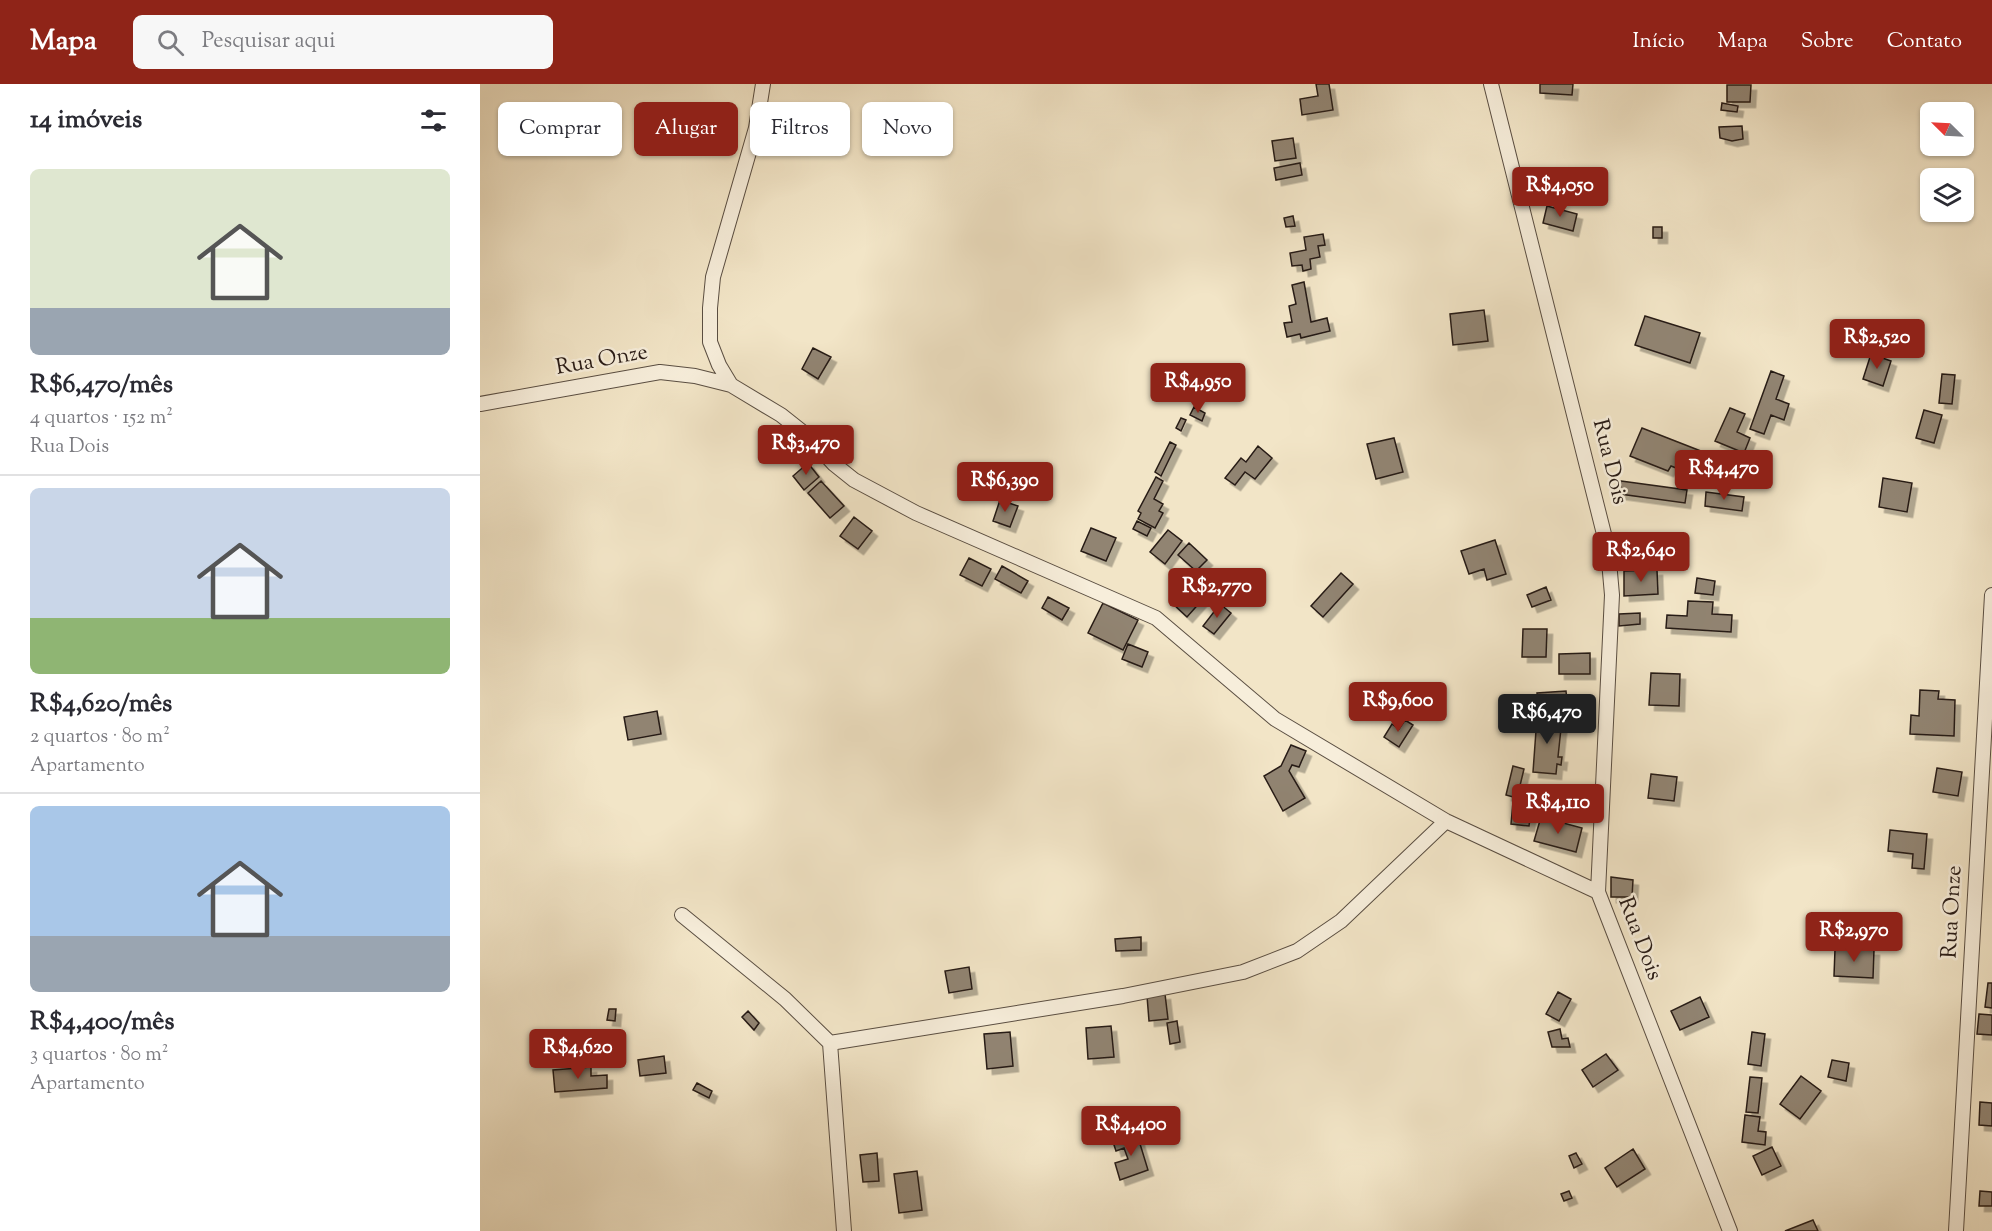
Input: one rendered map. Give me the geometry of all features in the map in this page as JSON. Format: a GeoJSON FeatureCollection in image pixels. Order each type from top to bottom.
{"type":"FeatureCollection","features":[{"type":"Feature","properties":{"kind":"street"},"geometry":{"type":"LineString","coordinates":[[763,84],[756,128],[713,277],[710,342],[719,365],[731,385],[781,416],[810,438],[847,475],[880,495],[1156,618],[1275,719],[1446,821],[1598,892]]}},
{"type":"Feature","properties":{"kind":"street","name":"Rua Dois"},"geometry":{"type":"LineString","coordinates":[[1491,84],[1608,550],[1612,595],[1598,892],[1730,1231]]}},
{"type":"Feature","properties":{"kind":"street","name":"Rua Onze"},"geometry":{"type":"LineString","coordinates":[[480,404],[660,372],[695,376],[731,385]]}},
{"type":"Feature","properties":{"kind":"street","name":"Rua Onze"},"geometry":{"type":"LineString","coordinates":[[1956,1231],[1992,595]]}},
{"type":"Feature","properties":{"kind":"street"},"geometry":{"type":"LineString","coordinates":[[830,1043],[1123,996],[1243,972],[1297,951],[1341,921],[1446,821]]}},
{"type":"Feature","properties":{"kind":"street"},"geometry":{"type":"LineString","coordinates":[[682,915],[785,999],[830,1043],[844,1231]]}},
{"type":"Feature","properties":{"kind":"building"},"geometry":{"type":"Polygon","coordinates":[[[1316,84],[1329,84],[1333,110],[1302,115],[1300,99],[1318,96],[1316,84]]]}},
{"type":"Feature","properties":{"kind":"building"},"geometry":{"type":"Polygon","coordinates":[[[1540,84],[1573,84],[1572,95],[1540,93],[1540,84]]]}},
{"type":"Feature","properties":{"kind":"building"},"geometry":{"type":"Polygon","coordinates":[[[1727,85],[1751,85],[1750,102],[1727,102],[1727,85]]]}},
{"type":"Feature","properties":{"kind":"building"},"geometry":{"type":"Polygon","coordinates":[[[1722,103],[1738,106],[1737,112],[1721,110],[1722,103]]]}},
{"type":"Feature","properties":{"kind":"building"},"geometry":{"type":"Polygon","coordinates":[[[1742,126],[1743,139],[1732,141],[1720,138],[1719,127],[1742,126]]]}},
{"type":"Feature","properties":{"kind":"building"},"geometry":{"type":"Polygon","coordinates":[[[1293,138],[1296,158],[1275,161],[1272,141],[1293,138]]]}},
{"type":"Feature","properties":{"kind":"building"},"geometry":{"type":"Polygon","coordinates":[[[1300,163],[1302,175],[1276,180],[1274,168],[1300,163]]]}},
{"type":"Feature","properties":{"kind":"building"},"geometry":{"type":"Polygon","coordinates":[[[1547,206],[1577,214],[1573,231],[1543,223],[1547,206]]]}},
{"type":"Feature","properties":{"kind":"building"},"geometry":{"type":"Polygon","coordinates":[[[1293,216],[1295,226],[1286,227],[1284,218],[1293,216]]]}},
{"type":"Feature","properties":{"kind":"building"},"geometry":{"type":"Polygon","coordinates":[[[1653,227],[1662,227],[1662,238],[1653,238],[1653,227]]]}},
{"type":"Feature","properties":{"kind":"building"},"geometry":{"type":"Polygon","coordinates":[[[1323,234],[1325,245],[1318,246],[1320,257],[1310,259],[1311,269],[1303,271],[1302,265],[1292,266],[1290,253],[1306,250],[1304,237],[1323,234]]]}},
{"type":"Feature","properties":{"kind":"building"},"geometry":{"type":"Polygon","coordinates":[[[1304,282],[1311,322],[1327,318],[1330,331],[1301,338],[1300,334],[1287,337],[1284,323],[1292,322],[1289,306],[1296,304],[1292,285],[1304,282]]]}},
{"type":"Feature","properties":{"kind":"building"},"geometry":{"type":"Polygon","coordinates":[[[1484,310],[1488,341],[1453,345],[1450,314],[1484,310]]]}},
{"type":"Feature","properties":{"kind":"building"},"geometry":{"type":"Polygon","coordinates":[[[1645,316],[1700,333],[1690,363],[1635,345],[1645,316]]]}},
{"type":"Feature","properties":{"kind":"building"},"geometry":{"type":"Polygon","coordinates":[[[813,348],[831,357],[818,379],[802,369],[813,348]]]}},
{"type":"Feature","properties":{"kind":"building"},"geometry":{"type":"Polygon","coordinates":[[[1871,354],[1891,361],[1883,386],[1863,379],[1871,354]]]}},
{"type":"Feature","properties":{"kind":"building"},"geometry":{"type":"Polygon","coordinates":[[[1771,371],[1784,376],[1776,399],[1789,404],[1784,420],[1771,415],[1764,434],[1750,429],[1771,371]]]}},
{"type":"Feature","properties":{"kind":"building"},"geometry":{"type":"Polygon","coordinates":[[[1942,374],[1955,375],[1952,404],[1939,403],[1942,374]]]}},
{"type":"Feature","properties":{"kind":"building"},"geometry":{"type":"Polygon","coordinates":[[[1194,407],[1205,413],[1202,421],[1190,415],[1194,407]]]}},
{"type":"Feature","properties":{"kind":"building"},"geometry":{"type":"Polygon","coordinates":[[[1730,408],[1745,414],[1737,432],[1750,438],[1744,453],[1715,441],[1730,408]]]}},
{"type":"Feature","properties":{"kind":"building"},"geometry":{"type":"Polygon","coordinates":[[[1924,410],[1942,415],[1934,443],[1916,438],[1924,410]]]}},
{"type":"Feature","properties":{"kind":"building"},"geometry":{"type":"Polygon","coordinates":[[[1181,418],[1186,420],[1181,431],[1176,428],[1181,418]]]}},
{"type":"Feature","properties":{"kind":"building"},"geometry":{"type":"Polygon","coordinates":[[[1642,428],[1711,455],[1702,478],[1671,466],[1668,471],[1630,456],[1642,428]]]}},
{"type":"Feature","properties":{"kind":"building"},"geometry":{"type":"Polygon","coordinates":[[[1394,438],[1403,472],[1376,479],[1367,444],[1394,438]]]}},
{"type":"Feature","properties":{"kind":"building"},"geometry":{"type":"Polygon","coordinates":[[[1170,442],[1176,445],[1161,476],[1155,472],[1170,442]]]}},
{"type":"Feature","properties":{"kind":"building"},"geometry":{"type":"Polygon","coordinates":[[[1258,446],[1272,458],[1255,479],[1245,472],[1235,485],[1225,478],[1241,458],[1246,462],[1258,446]]]}},
{"type":"Feature","properties":{"kind":"building"},"geometry":{"type":"Polygon","coordinates":[[[808,463],[819,477],[804,490],[793,476],[808,463]]]}},
{"type":"Feature","properties":{"kind":"building"},"geometry":{"type":"Polygon","coordinates":[[[1156,477],[1163,481],[1154,499],[1163,504],[1159,511],[1163,513],[1155,528],[1138,519],[1141,513],[1138,511],[1156,477]]]}},
{"type":"Feature","properties":{"kind":"building"},"geometry":{"type":"Polygon","coordinates":[[[1883,478],[1912,483],[1907,512],[1879,507],[1883,478]]]}},
{"type":"Feature","properties":{"kind":"building"},"geometry":{"type":"Polygon","coordinates":[[[821,481],[844,506],[830,518],[808,493],[821,481]]]}},
{"type":"Feature","properties":{"kind":"building"},"geometry":{"type":"Polygon","coordinates":[[[1621,481],[1687,490],[1685,503],[1620,494],[1621,481]]]}},
{"type":"Feature","properties":{"kind":"building"},"geometry":{"type":"Polygon","coordinates":[[[1706,492],[1744,497],[1742,511],[1705,506],[1706,492]]]}},
{"type":"Feature","properties":{"kind":"building"},"geometry":{"type":"Polygon","coordinates":[[[1000,500],[1018,506],[1010,527],[993,521],[1000,500]]]}},
{"type":"Feature","properties":{"kind":"building"},"geometry":{"type":"Polygon","coordinates":[[[854,517],[872,531],[858,549],[840,536],[854,517]]]}},
{"type":"Feature","properties":{"kind":"building"},"geometry":{"type":"Polygon","coordinates":[[[1137,521],[1151,528],[1147,536],[1133,529],[1137,521]]]}},
{"type":"Feature","properties":{"kind":"building"},"geometry":{"type":"Polygon","coordinates":[[[1091,528],[1116,538],[1106,561],[1081,551],[1091,528]]]}},
{"type":"Feature","properties":{"kind":"building"},"geometry":{"type":"Polygon","coordinates":[[[1168,530],[1182,541],[1165,564],[1150,552],[1168,530]]]}},
{"type":"Feature","properties":{"kind":"building"},"geometry":{"type":"Polygon","coordinates":[[[1495,540],[1506,574],[1487,580],[1484,569],[1469,574],[1461,551],[1495,540]]]}},
{"type":"Feature","properties":{"kind":"building"},"geometry":{"type":"Polygon","coordinates":[[[1189,543],[1207,560],[1196,571],[1178,555],[1189,543]]]}},
{"type":"Feature","properties":{"kind":"building"},"geometry":{"type":"Polygon","coordinates":[[[969,558],[991,569],[982,586],[960,575],[969,558]]]}},
{"type":"Feature","properties":{"kind":"building"},"geometry":{"type":"Polygon","coordinates":[[[1002,566],[1028,581],[1021,593],[995,579],[1002,566]]]}},
{"type":"Feature","properties":{"kind":"building"},"geometry":{"type":"Polygon","coordinates":[[[1657,570],[1658,594],[1624,596],[1624,571],[1657,570]]]}},
{"type":"Feature","properties":{"kind":"building"},"geometry":{"type":"Polygon","coordinates":[[[1341,573],[1353,584],[1323,617],[1311,606],[1341,573]]]}},
{"type":"Feature","properties":{"kind":"building"},"geometry":{"type":"Polygon","coordinates":[[[1194,578],[1210,591],[1187,617],[1172,603],[1194,578]]]}},
{"type":"Feature","properties":{"kind":"building"},"geometry":{"type":"Polygon","coordinates":[[[1697,578],[1715,581],[1713,595],[1695,593],[1697,578]]]}},
{"type":"Feature","properties":{"kind":"building"},"geometry":{"type":"Polygon","coordinates":[[[1546,587],[1551,600],[1532,607],[1527,595],[1546,587]]]}},
{"type":"Feature","properties":{"kind":"building"},"geometry":{"type":"Polygon","coordinates":[[[1048,597],[1069,608],[1062,620],[1042,608],[1048,597]]]}},
{"type":"Feature","properties":{"kind":"building"},"geometry":{"type":"Polygon","coordinates":[[[1688,601],[1713,602],[1712,614],[1732,615],[1731,632],[1666,628],[1667,615],[1687,616],[1688,601]]]}},
{"type":"Feature","properties":{"kind":"building"},"geometry":{"type":"Polygon","coordinates":[[[1103,603],[1138,620],[1123,650],[1088,633],[1103,603]]]}},
{"type":"Feature","properties":{"kind":"building"},"geometry":{"type":"Polygon","coordinates":[[[1220,604],[1231,613],[1214,634],[1203,626],[1220,604]]]}},
{"type":"Feature","properties":{"kind":"building"},"geometry":{"type":"Polygon","coordinates":[[[1640,613],[1640,624],[1619,626],[1619,614],[1640,613]]]}},
{"type":"Feature","properties":{"kind":"building"},"geometry":{"type":"Polygon","coordinates":[[[1523,629],[1547,629],[1546,657],[1522,657],[1523,629]]]}},
{"type":"Feature","properties":{"kind":"building"},"geometry":{"type":"Polygon","coordinates":[[[1128,644],[1148,652],[1142,667],[1122,659],[1128,644]]]}},
{"type":"Feature","properties":{"kind":"building"},"geometry":{"type":"Polygon","coordinates":[[[1590,653],[1590,674],[1559,674],[1559,654],[1590,653]]]}},
{"type":"Feature","properties":{"kind":"building"},"geometry":{"type":"Polygon","coordinates":[[[1651,673],[1680,674],[1679,706],[1649,705],[1651,673]]]}},
{"type":"Feature","properties":{"kind":"building"},"geometry":{"type":"Polygon","coordinates":[[[1401,685],[1412,692],[1402,708],[1391,701],[1401,685]]]}},
{"type":"Feature","properties":{"kind":"building"},"geometry":{"type":"Polygon","coordinates":[[[1920,690],[1939,691],[1938,699],[1955,700],[1954,736],[1910,734],[1911,715],[1919,716],[1920,690]]]}},
{"type":"Feature","properties":{"kind":"building"},"geometry":{"type":"Polygon","coordinates":[[[1566,691],[1568,711],[1539,714],[1537,693],[1566,691]]]}},
{"type":"Feature","properties":{"kind":"building"},"geometry":{"type":"Polygon","coordinates":[[[657,711],[661,734],[628,740],[624,717],[657,711]]]}},
{"type":"Feature","properties":{"kind":"building"},"geometry":{"type":"Polygon","coordinates":[[[1537,717],[1562,719],[1558,757],[1562,757],[1561,765],[1557,764],[1556,774],[1533,772],[1537,717]]]}},
{"type":"Feature","properties":{"kind":"building"},"geometry":{"type":"Polygon","coordinates":[[[1405,720],[1413,725],[1399,747],[1384,737],[1392,724],[1399,729],[1405,720]]]}},
{"type":"Feature","properties":{"kind":"building"},"geometry":{"type":"Polygon","coordinates":[[[1291,745],[1306,751],[1299,767],[1292,765],[1289,771],[1305,798],[1283,811],[1264,776],[1281,766],[1291,745]]]}},
{"type":"Feature","properties":{"kind":"building"},"geometry":{"type":"Polygon","coordinates":[[[1513,766],[1524,769],[1517,798],[1506,795],[1513,766]]]}},
{"type":"Feature","properties":{"kind":"building"},"geometry":{"type":"Polygon","coordinates":[[[1937,768],[1962,772],[1958,796],[1933,792],[1937,768]]]}},
{"type":"Feature","properties":{"kind":"building"},"geometry":{"type":"Polygon","coordinates":[[[1651,774],[1677,777],[1674,801],[1648,798],[1651,774]]]}},
{"type":"Feature","properties":{"kind":"building"},"geometry":{"type":"Polygon","coordinates":[[[1553,789],[1570,793],[1568,801],[1564,800],[1560,817],[1546,813],[1553,789]]]}},
{"type":"Feature","properties":{"kind":"building"},"geometry":{"type":"Polygon","coordinates":[[[1513,802],[1532,804],[1529,826],[1511,824],[1513,802]]]}},
{"type":"Feature","properties":{"kind":"building"},"geometry":{"type":"Polygon","coordinates":[[[1541,817],[1582,828],[1576,852],[1534,841],[1541,817]]]}},
{"type":"Feature","properties":{"kind":"building"},"geometry":{"type":"Polygon","coordinates":[[[1890,830],[1927,834],[1924,869],[1912,868],[1913,854],[1888,851],[1890,830]]]}},
{"type":"Feature","properties":{"kind":"building"},"geometry":{"type":"Polygon","coordinates":[[[1611,877],[1633,880],[1632,897],[1611,897],[1611,877]]]}},
{"type":"Feature","properties":{"kind":"building"},"geometry":{"type":"Polygon","coordinates":[[[1141,937],[1141,950],[1116,951],[1115,939],[1141,937]]]}},
{"type":"Feature","properties":{"kind":"building"},"geometry":{"type":"Polygon","coordinates":[[[1835,949],[1874,950],[1873,978],[1834,976],[1835,949]]]}},
{"type":"Feature","properties":{"kind":"building"},"geometry":{"type":"Polygon","coordinates":[[[969,967],[972,989],[949,993],[945,971],[969,967]]]}},
{"type":"Feature","properties":{"kind":"building"},"geometry":{"type":"Polygon","coordinates":[[[1988,983],[1992,983],[1992,1008],[1985,1007],[1988,983]]]}},
{"type":"Feature","properties":{"kind":"building"},"geometry":{"type":"Polygon","coordinates":[[[1558,992],[1571,999],[1559,1021],[1546,1014],[1558,992]]]}},
{"type":"Feature","properties":{"kind":"building"},"geometry":{"type":"Polygon","coordinates":[[[1165,994],[1168,1019],[1149,1021],[1147,996],[1165,994]]]}},
{"type":"Feature","properties":{"kind":"building"},"geometry":{"type":"Polygon","coordinates":[[[1700,997],[1709,1017],[1680,1030],[1671,1011],[1700,997]]]}},
{"type":"Feature","properties":{"kind":"building"},"geometry":{"type":"Polygon","coordinates":[[[609,1009],[616,1009],[615,1021],[607,1020],[609,1009]]]}},
{"type":"Feature","properties":{"kind":"building"},"geometry":{"type":"Polygon","coordinates":[[[748,1011],[759,1023],[754,1030],[742,1017],[748,1011]]]}},
{"type":"Feature","properties":{"kind":"building"},"geometry":{"type":"Polygon","coordinates":[[[1979,1014],[1992,1015],[1992,1035],[1977,1034],[1979,1014]]]}},
{"type":"Feature","properties":{"kind":"building"},"geometry":{"type":"Polygon","coordinates":[[[1177,1021],[1180,1042],[1170,1044],[1167,1023],[1177,1021]]]}},
{"type":"Feature","properties":{"kind":"building"},"geometry":{"type":"Polygon","coordinates":[[[1111,1026],[1114,1057],[1088,1059],[1086,1028],[1111,1026]]]}},
{"type":"Feature","properties":{"kind":"building"},"geometry":{"type":"Polygon","coordinates":[[[1560,1029],[1562,1039],[1568,1038],[1570,1047],[1552,1047],[1548,1032],[1560,1029]]]}},
{"type":"Feature","properties":{"kind":"building"},"geometry":{"type":"Polygon","coordinates":[[[1010,1032],[1013,1066],[987,1069],[984,1034],[1010,1032]]]}},
{"type":"Feature","properties":{"kind":"building"},"geometry":{"type":"Polygon","coordinates":[[[1752,1032],[1765,1034],[1761,1066],[1748,1064],[1752,1032]]]}},
{"type":"Feature","properties":{"kind":"building"},"geometry":{"type":"Polygon","coordinates":[[[1606,1054],[1618,1070],[1593,1087],[1582,1070],[1606,1054]]]}},
{"type":"Feature","properties":{"kind":"building"},"geometry":{"type":"Polygon","coordinates":[[[664,1056],[666,1073],[640,1076],[638,1060],[664,1056]]]}},
{"type":"Feature","properties":{"kind":"building"},"geometry":{"type":"Polygon","coordinates":[[[1832,1060],[1849,1063],[1846,1081],[1828,1077],[1832,1060]]]}},
{"type":"Feature","properties":{"kind":"building"},"geometry":{"type":"Polygon","coordinates":[[[591,1067],[591,1076],[607,1075],[607,1088],[555,1092],[553,1070],[591,1067]]]}},
{"type":"Feature","properties":{"kind":"building"},"geometry":{"type":"Polygon","coordinates":[[[1801,1076],[1821,1091],[1800,1119],[1780,1104],[1801,1076]]]}},
{"type":"Feature","properties":{"kind":"building"},"geometry":{"type":"Polygon","coordinates":[[[1750,1077],[1762,1078],[1758,1113],[1746,1112],[1750,1077]]]}},
{"type":"Feature","properties":{"kind":"building"},"geometry":{"type":"Polygon","coordinates":[[[697,1083],[712,1091],[709,1098],[693,1090],[697,1083]]]}},
{"type":"Feature","properties":{"kind":"building"},"geometry":{"type":"Polygon","coordinates":[[[1980,1102],[1992,1103],[1992,1126],[1979,1125],[1980,1102]]]}},
{"type":"Feature","properties":{"kind":"building"},"geometry":{"type":"Polygon","coordinates":[[[1745,1115],[1760,1117],[1758,1131],[1766,1132],[1765,1145],[1742,1142],[1745,1115]]]}},
{"type":"Feature","properties":{"kind":"building"},"geometry":{"type":"Polygon","coordinates":[[[1137,1134],[1148,1170],[1120,1180],[1115,1163],[1128,1159],[1124,1148],[1116,1151],[1113,1142],[1137,1134]]]}},
{"type":"Feature","properties":{"kind":"building"},"geometry":{"type":"Polygon","coordinates":[[[1772,1147],[1781,1166],[1762,1175],[1753,1156],[1772,1147]]]}},
{"type":"Feature","properties":{"kind":"building"},"geometry":{"type":"Polygon","coordinates":[[[1633,1149],[1645,1169],[1617,1187],[1605,1168],[1633,1149]]]}},
{"type":"Feature","properties":{"kind":"building"},"geometry":{"type":"Polygon","coordinates":[[[877,1153],[879,1181],[863,1182],[860,1155],[877,1153]]]}},
{"type":"Feature","properties":{"kind":"building"},"geometry":{"type":"Polygon","coordinates":[[[1576,1153],[1582,1164],[1574,1168],[1569,1156],[1576,1153]]]}},
{"type":"Feature","properties":{"kind":"building"},"geometry":{"type":"Polygon","coordinates":[[[917,1171],[922,1210],[899,1213],[894,1174],[917,1171]]]}},
{"type":"Feature","properties":{"kind":"building"},"geometry":{"type":"Polygon","coordinates":[[[1569,1191],[1572,1198],[1564,1201],[1561,1194],[1569,1191]]]}},
{"type":"Feature","properties":{"kind":"building"},"geometry":{"type":"Polygon","coordinates":[[[1980,1191],[1992,1192],[1992,1206],[1979,1206],[1980,1191]]]}},
{"type":"Feature","properties":{"kind":"building"},"geometry":{"type":"Polygon","coordinates":[[[1813,1220],[1818,1231],[1785,1231],[1813,1220]]]}}]}
